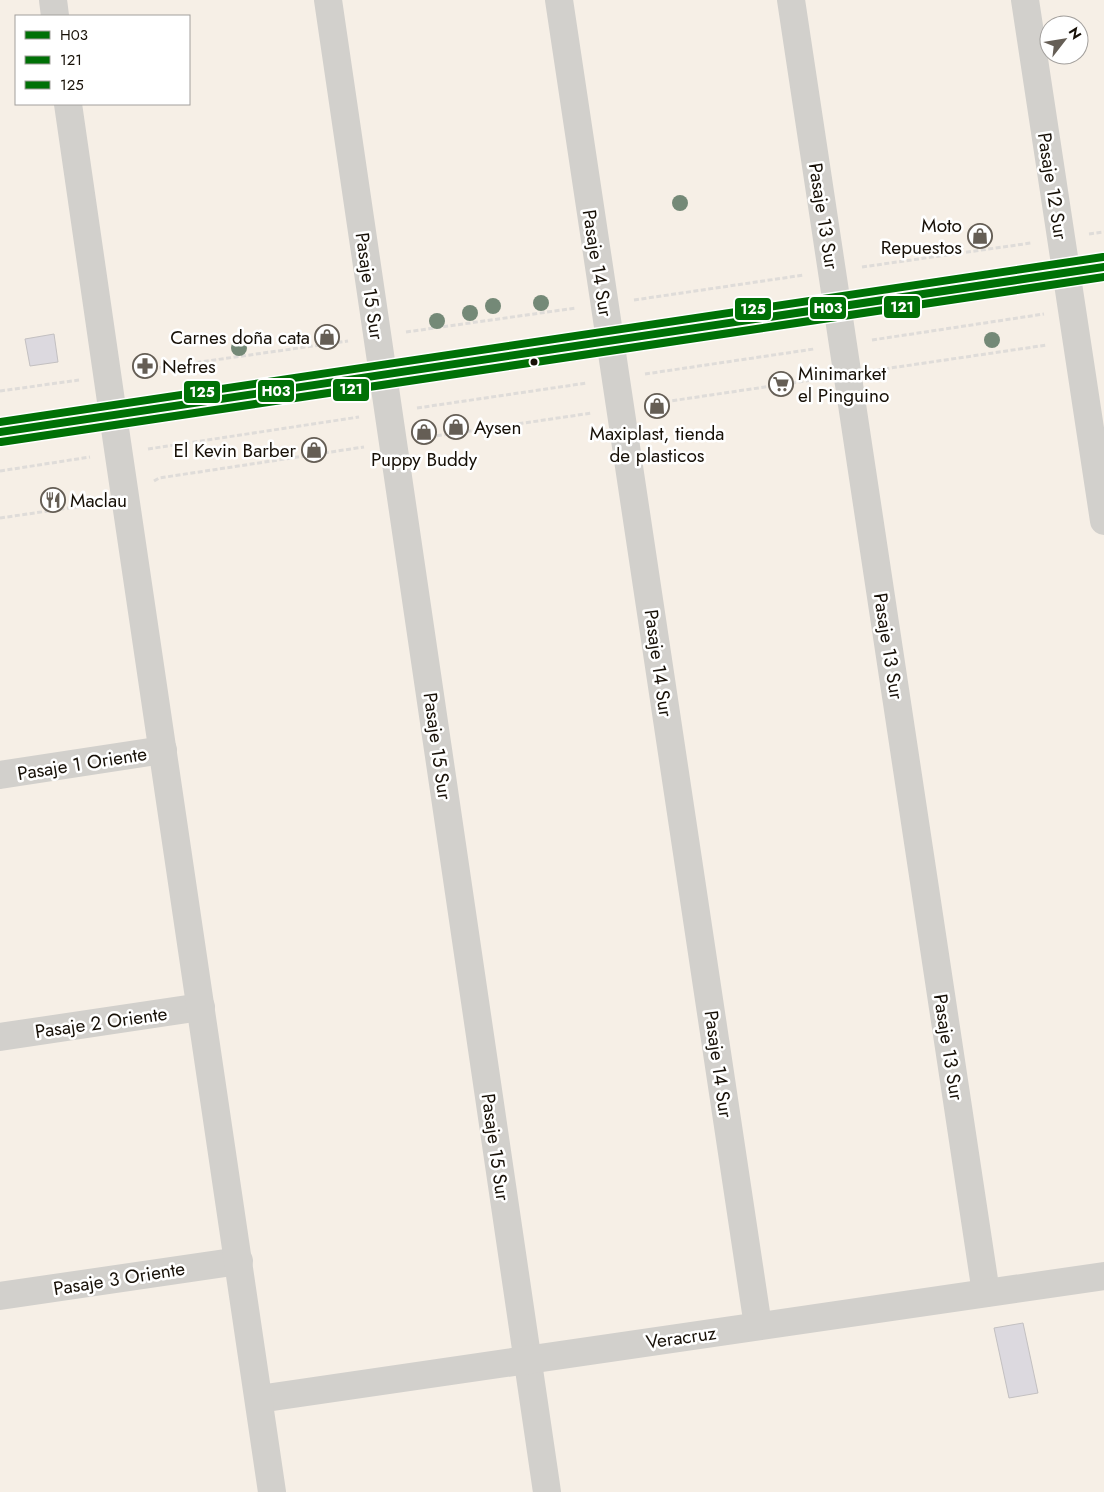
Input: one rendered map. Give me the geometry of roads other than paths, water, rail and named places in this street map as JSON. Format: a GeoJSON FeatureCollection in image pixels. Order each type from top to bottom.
{"type":"FeatureCollection","features":[{"type":"Feature","properties":{"kind":"street"},"geometry":{"type":"LineString","coordinates":[[53,0],[55,15]]}},
{"type":"Feature","properties":{"kind":"street","name":"Pasaje 15 Sur"},"geometry":{"type":"LineString","coordinates":[[328,0],[547,1492]]}},
{"type":"Feature","properties":{"kind":"street","name":"Pasaje 14 Sur"},"geometry":{"type":"LineString","coordinates":[[559,0],[758,1326]]}},
{"type":"Feature","properties":{"kind":"street","name":"Pasaje 13 Sur"},"geometry":{"type":"LineString","coordinates":[[791,0],[986,1293]]}},
{"type":"Feature","properties":{"kind":"street","name":"Pasaje 12 Sur"},"geometry":{"type":"LineString","coordinates":[[1025,0],[1104,521]]}},
{"type":"Feature","properties":{"kind":"street"},"geometry":{"type":"LineString","coordinates":[[68,105],[272,1492]]}},
{"type":"Feature","properties":{"kind":"street"},"geometry":{"type":"LineString","coordinates":[[0,432],[1104,268]]}},
{"type":"Feature","properties":{"kind":"street","name":"Pasaje 1 Oriente"},"geometry":{"type":"LineString","coordinates":[[0,775],[163,750]]}},
{"type":"Feature","properties":{"kind":"street","name":"Pasaje 2 Oriente"},"geometry":{"type":"LineString","coordinates":[[0,1037],[201,1007]]}},
{"type":"Feature","properties":{"kind":"street","name":"Pasaje 3 Oriente"},"geometry":{"type":"LineString","coordinates":[[0,1296],[239,1260]]}},
{"type":"Feature","properties":{"kind":"street","name":"Veracruz"},"geometry":{"type":"LineString","coordinates":[[259,1399],[1104,1276]]}},
{"type":"Feature","properties":{"kind":"place","name":"Moto Repuestos"},"geometry":{"type":"Point","coordinates":[980,236]}},
{"type":"Feature","properties":{"kind":"place","name":"Carnes doña cata"},"geometry":{"type":"Point","coordinates":[327,337]}},
{"type":"Feature","properties":{"kind":"place","name":"Nefres"},"geometry":{"type":"Point","coordinates":[145,366]}},
{"type":"Feature","properties":{"kind":"place","name":"Minimarket el Pinguino"},"geometry":{"type":"Point","coordinates":[781,384]}},
{"type":"Feature","properties":{"kind":"place","name":"Maxiplast, tienda de plasticos"},"geometry":{"type":"Point","coordinates":[657,406]}},
{"type":"Feature","properties":{"kind":"place","name":"Aysen"},"geometry":{"type":"Point","coordinates":[456,427]}},
{"type":"Feature","properties":{"kind":"place","name":"Puppy Buddy"},"geometry":{"type":"Point","coordinates":[424,432]}},
{"type":"Feature","properties":{"kind":"place","name":"El Kevin Barber"},"geometry":{"type":"Point","coordinates":[314,450]}},
{"type":"Feature","properties":{"kind":"place","name":"Maclau"},"geometry":{"type":"Point","coordinates":[53,500]}}]}
